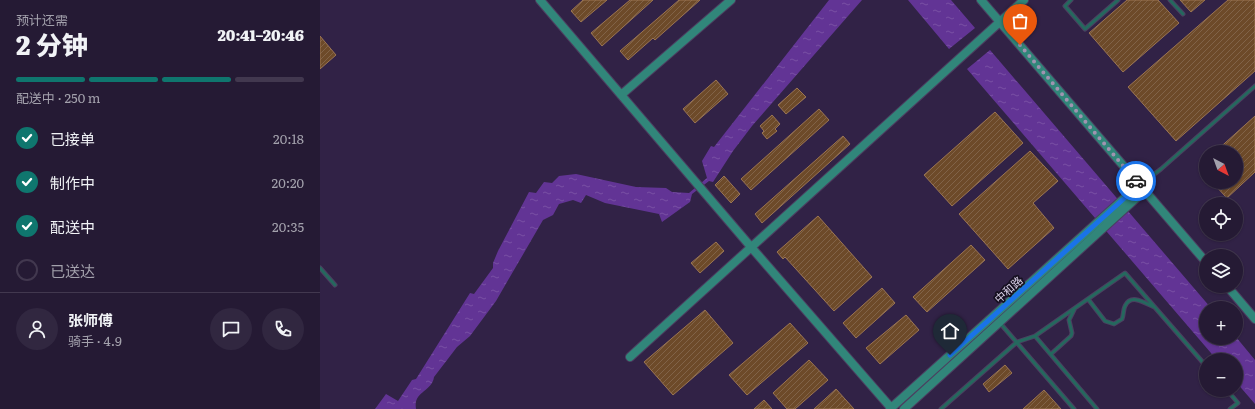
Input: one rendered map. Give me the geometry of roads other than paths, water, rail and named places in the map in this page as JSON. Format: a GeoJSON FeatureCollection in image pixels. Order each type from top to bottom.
{"type":"FeatureCollection","features":[{"type":"Feature","properties":{"kind":"street"},"geometry":{"type":"LineString","coordinates":[[540,0],[891,409]]}},
{"type":"Feature","properties":{"kind":"street"},"geometry":{"type":"LineString","coordinates":[[621,95],[730,0]]}},
{"type":"Feature","properties":{"kind":"street"},"geometry":{"type":"LineString","coordinates":[[981,0],[1199,254]]}},
{"type":"Feature","properties":{"kind":"street"},"geometry":{"type":"LineString","coordinates":[[630,357],[1024,0]]}},
{"type":"Feature","properties":{"kind":"street","name":"中和路"},"geometry":{"type":"LineString","coordinates":[[904,409],[1000,323],[1142,188]]}},
{"type":"Feature","properties":{"kind":"street","name":"中和路"},"geometry":{"type":"LineString","coordinates":[[891,409],[1142,188]]}},
{"type":"Feature","properties":{"kind":"street"},"geometry":{"type":"LineString","coordinates":[[1233,293],[1255,319]]}},
{"type":"Feature","properties":{"kind":"lane"},"geometry":{"type":"LineString","coordinates":[[1071,0],[1065,6],[1085,29],[1118,0]]}},
{"type":"Feature","properties":{"kind":"lane"},"geometry":{"type":"LineString","coordinates":[[1170,0],[1183,14]]}},
{"type":"Feature","properties":{"kind":"lane"},"geometry":{"type":"LineString","coordinates":[[1142,188],[1255,86]]}},
{"type":"Feature","properties":{"kind":"lane"},"geometry":{"type":"LineString","coordinates":[[320,268],[335,285]]}},
{"type":"Feature","properties":{"kind":"lane"},"geometry":{"type":"LineString","coordinates":[[940,409],[1017,342],[1035,336],[1126,273],[1199,358]]}},
{"type":"Feature","properties":{"kind":"lane"},"geometry":{"type":"LineString","coordinates":[[1088,298],[1105,321],[1114,324],[1122,319],[1126,304],[1129,300],[1138,299],[1156,308]]}},
{"type":"Feature","properties":{"kind":"lane"},"geometry":{"type":"LineString","coordinates":[[1051,354],[1071,336],[1072,333],[1069,320],[1075,308]]}},
{"type":"Feature","properties":{"kind":"lane"},"geometry":{"type":"LineString","coordinates":[[1000,323],[1074,409]]}},
{"type":"Feature","properties":{"kind":"lane"},"geometry":{"type":"LineString","coordinates":[[1035,336],[1097,409]]}},
{"type":"Feature","properties":{"kind":"lane"},"geometry":{"type":"LineString","coordinates":[[1230,409],[1238,403],[1233,397]]}},
{"type":"Feature","properties":{"kind":"water"},"geometry":{"type":"Polygon","coordinates":[[[829,0],[862,0],[752,126],[733,151],[713,182],[709,181],[692,194],[690,202],[662,222],[659,214],[605,203],[586,195],[581,203],[573,200],[559,204],[553,215],[543,220],[496,301],[470,336],[457,347],[434,377],[430,386],[417,399],[416,409],[375,409],[386,394],[398,401],[412,380],[416,379],[470,293],[474,294],[493,268],[493,263],[498,251],[529,192],[536,193],[544,182],[552,183],[559,176],[576,174],[636,187],[666,188],[672,192],[689,193],[707,178],[702,161],[711,146],[714,147],[829,0]]]}},
{"type":"Feature","properties":{"kind":"water"},"geometry":{"type":"Polygon","coordinates":[[[908,0],[951,0],[975,28],[949,49],[908,0]]]}},
{"type":"Feature","properties":{"kind":"water"},"geometry":{"type":"Polygon","coordinates":[[[990,50],[1205,301],[1199,301],[1199,339],[967,69],[990,50]]]}},
{"type":"Feature","properties":{"kind":"water"},"geometry":{"type":"Polygon","coordinates":[[[1204,345],[1243,345],[1255,360],[1255,404],[1243,390],[1243,353],[1211,353],[1204,345]]]}}]}
